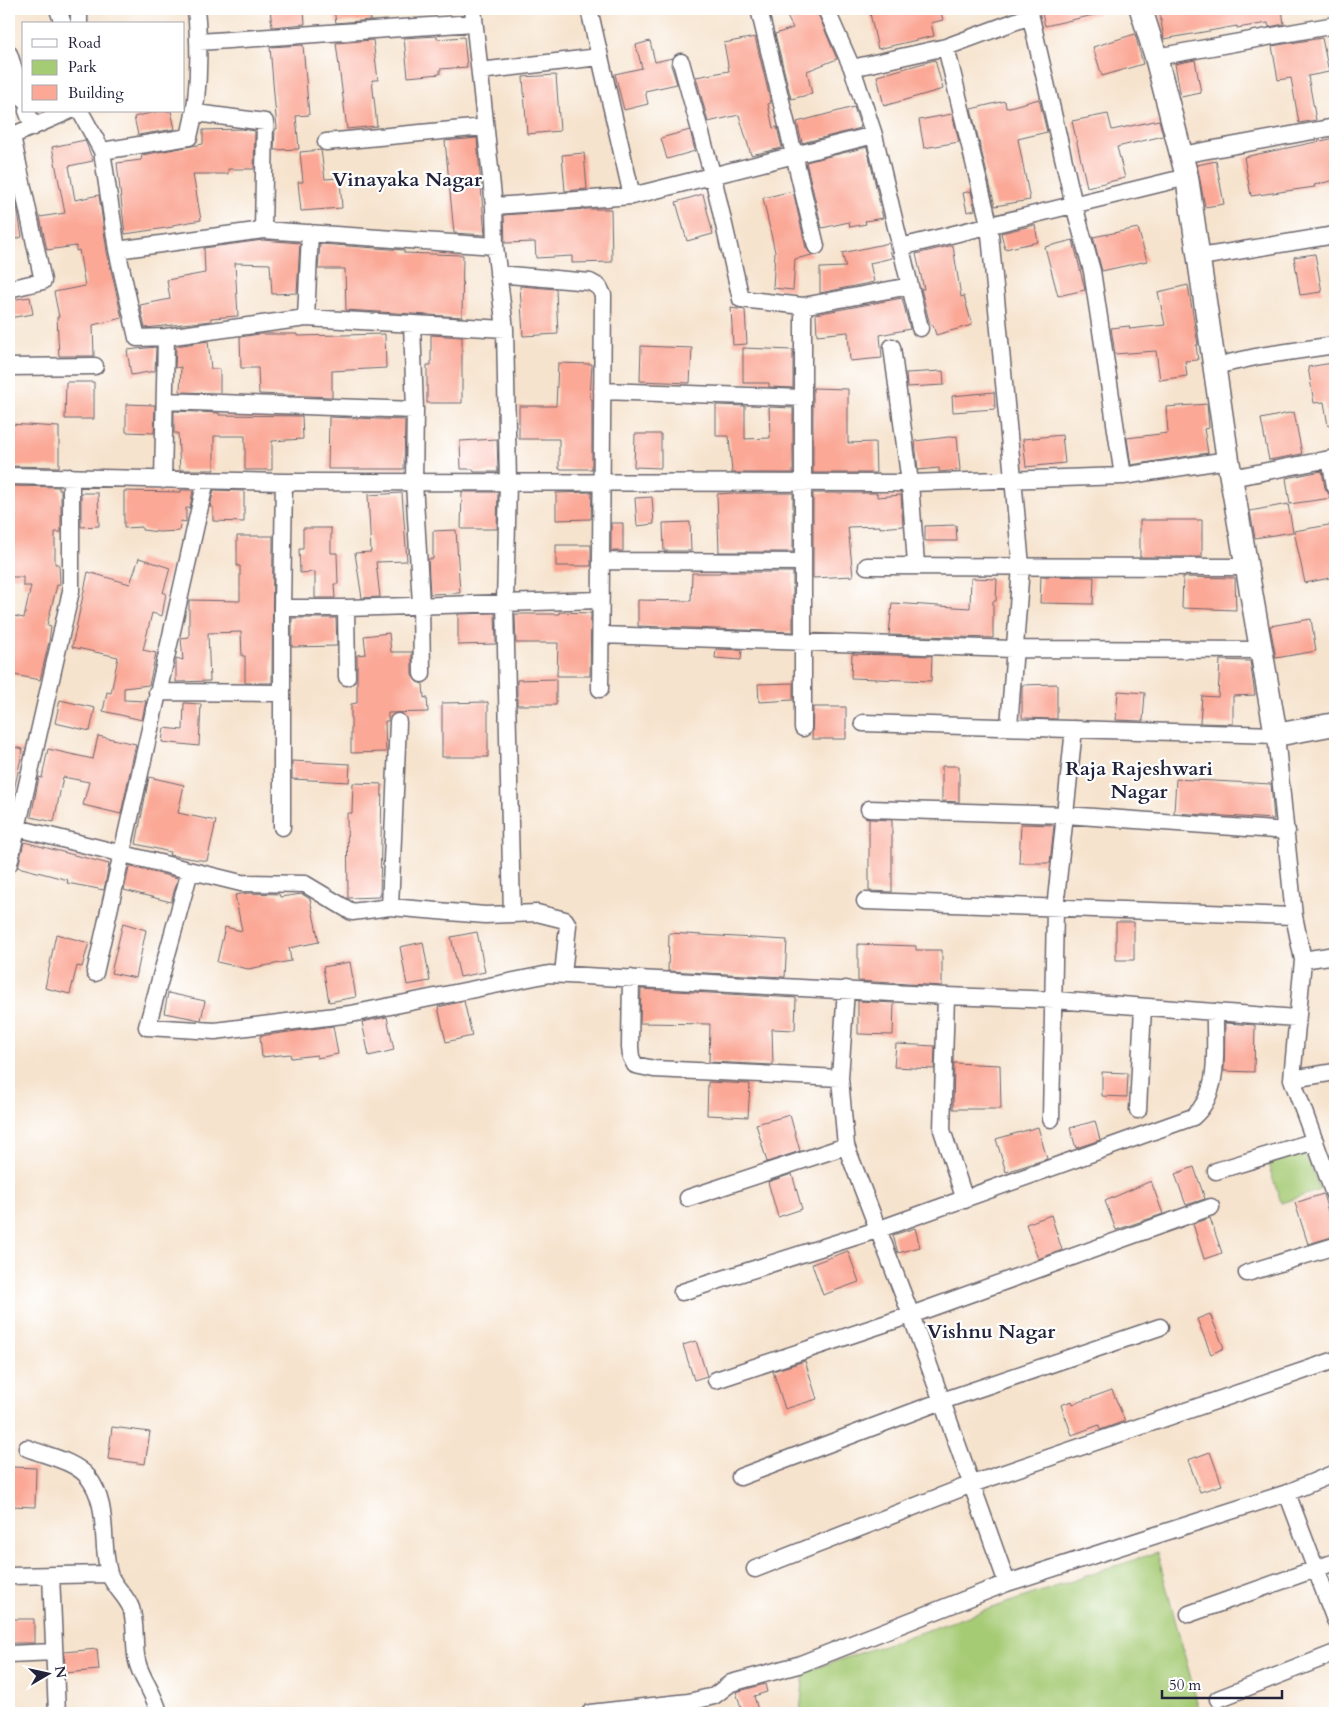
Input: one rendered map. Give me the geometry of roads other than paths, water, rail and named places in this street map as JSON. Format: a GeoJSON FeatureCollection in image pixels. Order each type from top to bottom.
{"type":"FeatureCollection","features":[{"type":"Feature","properties":{"kind":"street"},"geometry":{"type":"LineString","coordinates":[[58,9],[62,22]]}},
{"type":"Feature","properties":{"kind":"street"},"geometry":{"type":"LineString","coordinates":[[79,9],[79,22]]}},
{"type":"Feature","properties":{"kind":"street"},"geometry":{"type":"LineString","coordinates":[[102,152],[189,138],[196,113],[199,42],[196,9]]}},
{"type":"Feature","properties":{"kind":"street"},"geometry":{"type":"LineString","coordinates":[[589,9],[632,196]]}},
{"type":"Feature","properties":{"kind":"street"},"geometry":{"type":"LineString","coordinates":[[759,9],[816,246]]}},
{"type":"Feature","properties":{"kind":"street"},"geometry":{"type":"LineString","coordinates":[[826,9],[852,68],[874,135],[920,328]]}},
{"type":"Feature","properties":{"kind":"street"},"geometry":{"type":"LineString","coordinates":[[1141,9],[1156,57],[1187,178],[1230,469],[1276,735],[1294,916],[1302,960],[1292,1079],[1335,1197]]}},
{"type":"Feature","properties":{"kind":"street"},"geometry":{"type":"LineString","coordinates":[[852,68],[946,47],[1030,13],[1074,205],[1092,271],[1123,476]]}},
{"type":"Feature","properties":{"kind":"street"},"geometry":{"type":"LineString","coordinates":[[199,42],[473,16],[494,206],[495,246],[505,329],[508,483],[505,602],[512,914]]}},
{"type":"Feature","properties":{"kind":"street"},"geometry":{"type":"LineString","coordinates":[[1156,57],[1335,25]]}},
{"type":"Feature","properties":{"kind":"street"},"geometry":{"type":"LineString","coordinates":[[946,47],[990,224],[1021,566],[1013,649],[1009,727]]}},
{"type":"Feature","properties":{"kind":"street"},"geometry":{"type":"LineString","coordinates":[[9,54],[22,94]]}},
{"type":"Feature","properties":{"kind":"street"},"geometry":{"type":"LineString","coordinates":[[480,71],[599,57]]}},
{"type":"Feature","properties":{"kind":"street"},"geometry":{"type":"LineString","coordinates":[[682,62],[713,177],[741,299],[803,306],[910,286]]}},
{"type":"Feature","properties":{"kind":"street"},"geometry":{"type":"LineString","coordinates":[[28,112],[33,127]]}},
{"type":"Feature","properties":{"kind":"street"},"geometry":{"type":"LineString","coordinates":[[9,289],[43,282],[10,137],[67,112]]}},
{"type":"Feature","properties":{"kind":"street"},"geometry":{"type":"LineString","coordinates":[[81,112],[102,152],[117,250],[137,338],[166,337],[306,318],[505,329]]}},
{"type":"Feature","properties":{"kind":"street"},"geometry":{"type":"LineString","coordinates":[[196,113],[265,122],[264,230]]}},
{"type":"Feature","properties":{"kind":"street"},"geometry":{"type":"LineString","coordinates":[[326,142],[484,127]]}},
{"type":"Feature","properties":{"kind":"street"},"geometry":{"type":"LineString","coordinates":[[1181,155],[1335,127]]}},
{"type":"Feature","properties":{"kind":"street"},"geometry":{"type":"LineString","coordinates":[[494,206],[632,196],[795,157],[874,135]]}},
{"type":"Feature","properties":{"kind":"street"},"geometry":{"type":"LineString","coordinates":[[901,247],[1187,178]]}},
{"type":"Feature","properties":{"kind":"street"},"geometry":{"type":"LineString","coordinates":[[117,250],[264,230],[495,246]]}},
{"type":"Feature","properties":{"kind":"street"},"geometry":{"type":"LineString","coordinates":[[306,318],[310,233]]}},
{"type":"Feature","properties":{"kind":"street"},"geometry":{"type":"LineString","coordinates":[[1200,257],[1335,235]]}},
{"type":"Feature","properties":{"kind":"street"},"geometry":{"type":"LineString","coordinates":[[498,274],[590,282],[599,287],[603,295],[600,482],[600,690]]}},
{"type":"Feature","properties":{"kind":"street"},"geometry":{"type":"LineString","coordinates":[[803,306],[803,728]]}},
{"type":"Feature","properties":{"kind":"street"},"geometry":{"type":"LineString","coordinates":[[412,324],[415,410],[414,482],[422,604],[422,674]]}},
{"type":"Feature","properties":{"kind":"street"},"geometry":{"type":"LineString","coordinates":[[163,480],[166,337]]}},
{"type":"Feature","properties":{"kind":"street"},"geometry":{"type":"LineString","coordinates":[[1215,366],[1260,356],[1335,345]]}},
{"type":"Feature","properties":{"kind":"street"},"geometry":{"type":"LineString","coordinates":[[892,347],[910,483],[916,564]]}},
{"type":"Feature","properties":{"kind":"street"},"geometry":{"type":"LineString","coordinates":[[9,367],[96,366]]}},
{"type":"Feature","properties":{"kind":"street"},"geometry":{"type":"LineString","coordinates":[[602,391],[803,398]]}},
{"type":"Feature","properties":{"kind":"street"},"geometry":{"type":"LineString","coordinates":[[165,401],[415,410]]}},
{"type":"Feature","properties":{"kind":"street"},"geometry":{"type":"LineString","coordinates":[[9,476],[284,482],[910,483],[1013,478],[1123,476],[1230,469],[1333,459],[1335,486]]}},
{"type":"Feature","properties":{"kind":"street"},"geometry":{"type":"LineString","coordinates":[[9,864],[13,827],[72,591],[71,477]]}},
{"type":"Feature","properties":{"kind":"street"},"geometry":{"type":"LineString","coordinates":[[95,972],[206,480]]}},
{"type":"Feature","properties":{"kind":"street"},"geometry":{"type":"LineString","coordinates":[[282,826],[284,482]]}},
{"type":"Feature","properties":{"kind":"street"},"geometry":{"type":"LineString","coordinates":[[601,561],[802,562]]}},
{"type":"Feature","properties":{"kind":"street"},"geometry":{"type":"LineString","coordinates":[[867,566],[916,564],[1247,567]]}},
{"type":"Feature","properties":{"kind":"street"},"geometry":{"type":"LineString","coordinates":[[282,608],[346,608],[422,604],[600,600]]}},
{"type":"Feature","properties":{"kind":"street"},"geometry":{"type":"LineString","coordinates":[[346,608],[347,677]]}},
{"type":"Feature","properties":{"kind":"street"},"geometry":{"type":"LineString","coordinates":[[601,635],[1013,649],[1261,650]]}},
{"type":"Feature","properties":{"kind":"street"},"geometry":{"type":"LineString","coordinates":[[157,692],[282,692]]}},
{"type":"Feature","properties":{"kind":"street"},"geometry":{"type":"LineString","coordinates":[[390,907],[398,722]]}},
{"type":"Feature","properties":{"kind":"street"},"geometry":{"type":"LineString","coordinates":[[863,723],[1276,735],[1335,724]]}},
{"type":"Feature","properties":{"kind":"street"},"geometry":{"type":"LineString","coordinates":[[1051,1119],[1055,909],[1074,729]]}},
{"type":"Feature","properties":{"kind":"street"},"geometry":{"type":"LineString","coordinates":[[869,809],[1066,815],[1287,831]]}},
{"type":"Feature","properties":{"kind":"street"},"geometry":{"type":"LineString","coordinates":[[13,827],[241,883],[305,884],[352,912],[390,907],[401,910],[485,915],[537,914],[565,920],[568,925],[563,975]]}},
{"type":"Feature","properties":{"kind":"street"},"geometry":{"type":"LineString","coordinates":[[190,871],[148,1027],[215,1030],[341,1015],[548,974],[946,996],[1054,1000],[1296,1018]]}},
{"type":"Feature","properties":{"kind":"street"},"geometry":{"type":"LineString","coordinates":[[865,901],[1294,916]]}},
{"type":"Feature","properties":{"kind":"street"},"geometry":{"type":"LineString","coordinates":[[1302,960],[1335,955]]}},
{"type":"Feature","properties":{"kind":"street"},"geometry":{"type":"LineString","coordinates":[[631,978],[630,1047],[631,1057],[636,1065],[654,1069],[840,1078]]}},
{"type":"Feature","properties":{"kind":"street"},"geometry":{"type":"LineString","coordinates":[[846,989],[840,1078],[846,1146],[911,1315],[1007,1583]]}},
{"type":"Feature","properties":{"kind":"street"},"geometry":{"type":"LineString","coordinates":[[946,996],[942,1130],[965,1200]]}},
{"type":"Feature","properties":{"kind":"street"},"geometry":{"type":"LineString","coordinates":[[1138,1110],[1144,1007]]}},
{"type":"Feature","properties":{"kind":"street"},"geometry":{"type":"LineString","coordinates":[[682,1292],[878,1230],[1193,1117],[1202,1110],[1212,1086],[1215,1012]]}},
{"type":"Feature","properties":{"kind":"street"},"geometry":{"type":"LineString","coordinates":[[1292,1079],[1335,1072]]}},
{"type":"Feature","properties":{"kind":"street"},"geometry":{"type":"LineString","coordinates":[[1216,1171],[1314,1141]]}},
{"type":"Feature","properties":{"kind":"street"},"geometry":{"type":"LineString","coordinates":[[688,1198],[846,1146]]}},
{"type":"Feature","properties":{"kind":"street"},"geometry":{"type":"LineString","coordinates":[[716,1380],[911,1315],[1211,1207]]}},
{"type":"Feature","properties":{"kind":"street"},"geometry":{"type":"LineString","coordinates":[[1247,1273],[1335,1246]]}},
{"type":"Feature","properties":{"kind":"street"},"geometry":{"type":"LineString","coordinates":[[740,1477],[942,1401],[1160,1327]]}},
{"type":"Feature","properties":{"kind":"street"},"geometry":{"type":"LineString","coordinates":[[755,1569],[972,1484],[1335,1360]]}},
{"type":"Feature","properties":{"kind":"street"},"geometry":{"type":"LineString","coordinates":[[27,1448],[74,1466],[88,1476],[99,1493],[109,1574],[124,1594],[131,1608],[135,1625],[137,1662],[155,1697],[159,1713]]}},
{"type":"Feature","properties":{"kind":"street"},"geometry":{"type":"LineString","coordinates":[[590,1713],[689,1702],[714,1696],[738,1680],[798,1665],[1007,1583],[1287,1493],[1335,1473]]}},
{"type":"Feature","properties":{"kind":"street"},"geometry":{"type":"LineString","coordinates":[[1287,1493],[1335,1620]]}},
{"type":"Feature","properties":{"kind":"street"},"geometry":{"type":"LineString","coordinates":[[1188,1614],[1335,1562]]}},
{"type":"Feature","properties":{"kind":"street"},"geometry":{"type":"LineString","coordinates":[[9,1576],[109,1574]]}},
{"type":"Feature","properties":{"kind":"street"},"geometry":{"type":"LineString","coordinates":[[51,1575],[57,1713]]}},
{"type":"Feature","properties":{"kind":"street"},"geometry":{"type":"LineString","coordinates":[[9,1654],[54,1652]]}},
{"type":"Feature","properties":{"kind":"street"},"geometry":{"type":"LineString","coordinates":[[1218,1700],[1335,1653]]}},
{"type":"Feature","properties":{"kind":"district","name":"Vinayaka Nagar"},"geometry":{"type":"Point","coordinates":[407,179]}},
{"type":"Feature","properties":{"kind":"district","name":"Raja Rajeshwari Nagar"},"geometry":{"type":"Point","coordinates":[1139,780]}},
{"type":"Feature","properties":{"kind":"district","name":"Vishnu Nagar"},"geometry":{"type":"Point","coordinates":[991,1331]}}]}
